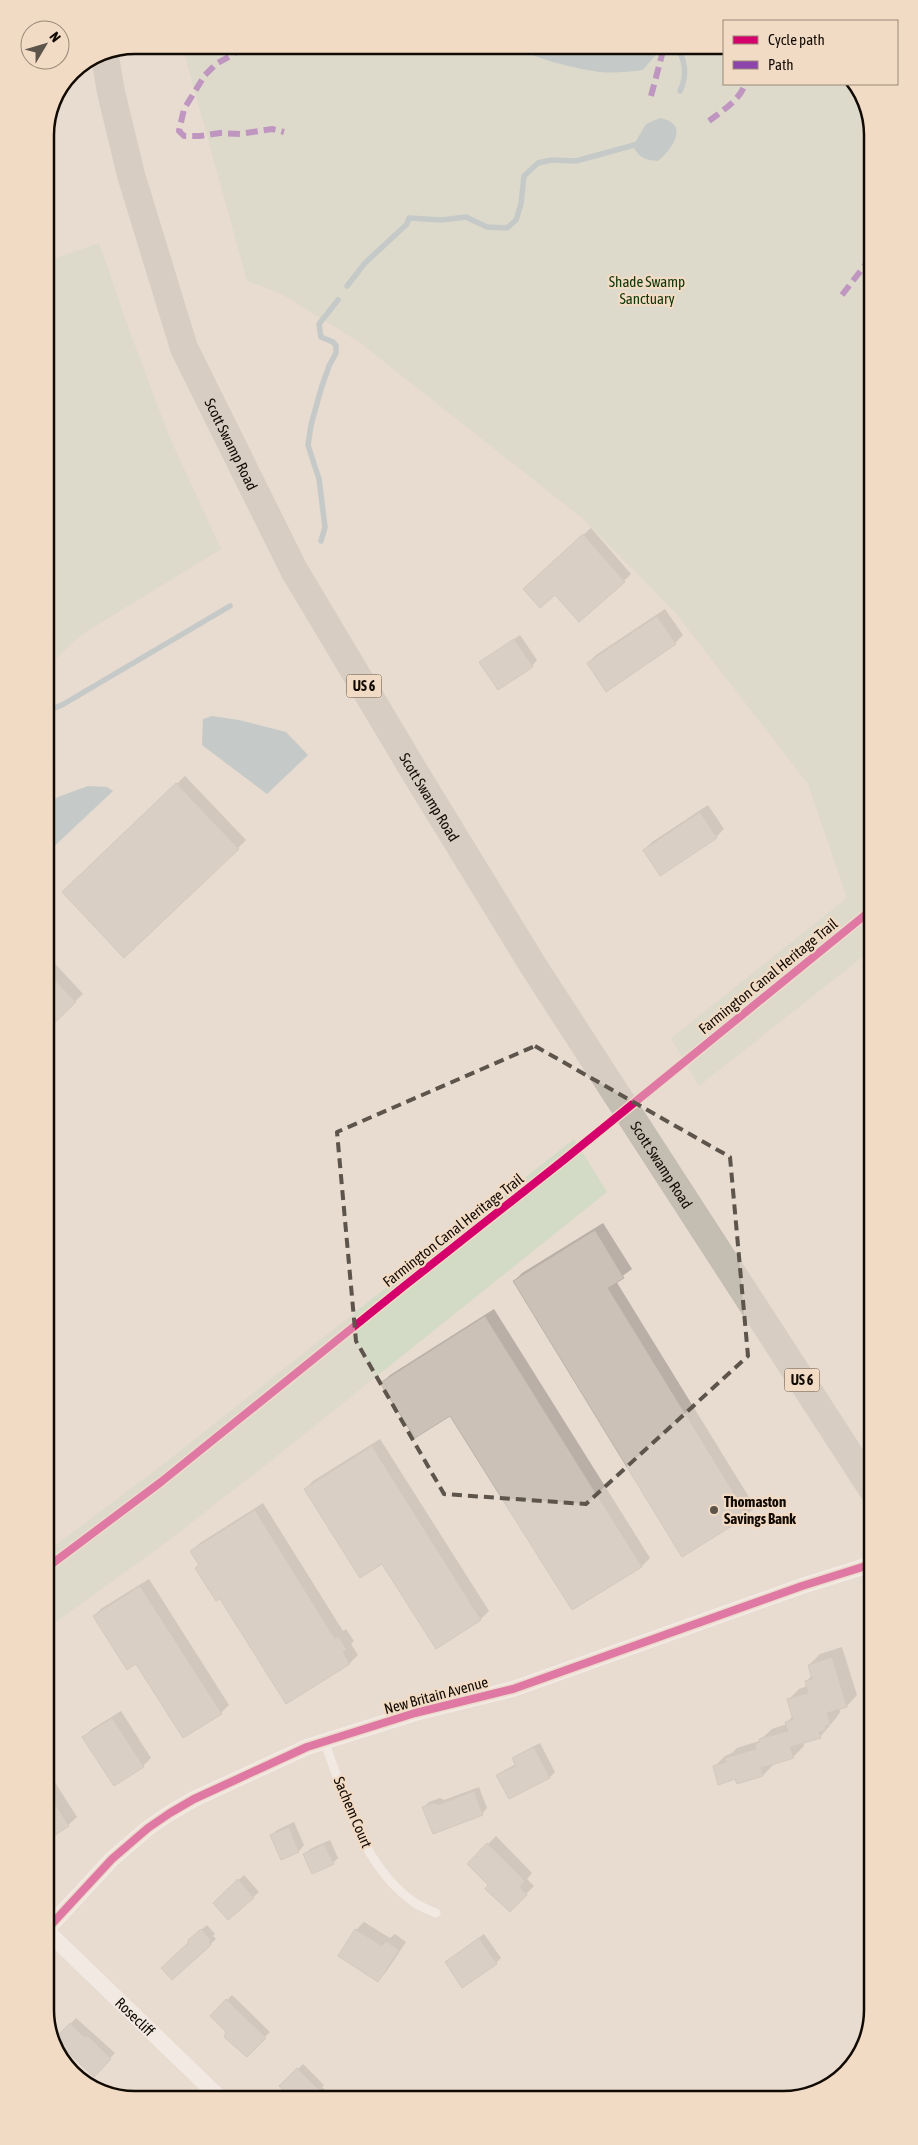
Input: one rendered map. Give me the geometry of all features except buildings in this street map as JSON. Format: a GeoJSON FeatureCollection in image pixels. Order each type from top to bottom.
{"type":"FeatureCollection","features":[{"type":"Feature","properties":{"kind":"highway","name":"Scott Swamp Road"},"geometry":{"type":"LineString","coordinates":[[105,60],[111,92],[131,175],[184,348],[294,570],[534,967],[864,1477]]}},
{"type":"Feature","properties":{"kind":"street","name":"New Britain Avenue"},"geometry":{"type":"LineString","coordinates":[[54,1922],[112,1860],[148,1828],[170,1813],[206,1793],[324,1741],[415,1713],[513,1689],[802,1586],[864,1567]]}},
{"type":"Feature","properties":{"kind":"street","name":"Rosecliff"},"geometry":{"type":"LineString","coordinates":[[54,1937],[213,2091]]}},
{"type":"Feature","properties":{"kind":"lane","name":"Sachem Court"},"geometry":{"type":"LineString","coordinates":[[324,1741],[362,1840],[382,1873],[415,1904],[436,1913]]}},
{"type":"Feature","properties":{"kind":"highlighted area"},"geometry":{"type":"Polygon","coordinates":[[[535,1046],[730,1157],[748,1356],[586,1504],[444,1494],[356,1341],[337,1132],[535,1046]]]}},
{"type":"Feature","properties":{"kind":"green space","name":"Shade Swamp Sanctuary"},"geometry":{"type":"Polygon","coordinates":[[[184,54],[723,54],[723,85],[847,85],[851,90],[863,119],[864,135],[864,956],[699,1086],[671,1038],[847,898],[808,784],[674,611],[582,518],[359,342],[280,293],[247,281],[184,54]]]}},
{"type":"Feature","properties":{"kind":"green space"},"geometry":{"type":"Polygon","coordinates":[[[99,243],[169,436],[221,549],[81,635],[54,660],[54,259],[99,243]]]}},
{"type":"Feature","properties":{"kind":"green space"},"geometry":{"type":"Polygon","coordinates":[[[574,1139],[607,1192],[272,1460],[168,1541],[54,1623],[54,1546],[166,1462],[574,1139]]]}},
{"type":"Feature","properties":{"kind":"water"},"geometry":{"type":"Polygon","coordinates":[[[529,54],[656,54],[643,70],[612,73],[563,65],[529,54]]]}},
{"type":"Feature","properties":{"kind":"water"},"geometry":{"type":"Polygon","coordinates":[[[660,118],[669,121],[676,127],[676,138],[670,149],[658,161],[646,159],[640,156],[633,146],[646,124],[660,118]]]}},
{"type":"Feature","properties":{"kind":"water"},"geometry":{"type":"Polygon","coordinates":[[[212,716],[239,720],[286,732],[308,755],[267,794],[202,745],[203,719],[212,716]]]}},
{"type":"Feature","properties":{"kind":"water"},"geometry":{"type":"Polygon","coordinates":[[[88,786],[107,787],[113,791],[54,846],[54,800],[88,786]]]}},
{"type":"Feature","properties":{"kind":"waterway"},"geometry":{"type":"LineString","coordinates":[[680,91],[685,73],[681,54]]}},
{"type":"Feature","properties":{"kind":"waterway"},"geometry":{"type":"LineString","coordinates":[[347,286],[365,263],[407,224],[409,218],[442,220],[466,217],[487,227],[507,228],[516,220],[521,204],[524,176],[538,163],[551,160],[576,161],[638,144]]}},
{"type":"Feature","properties":{"kind":"waterway"},"geometry":{"type":"LineString","coordinates":[[321,541],[325,527],[319,479],[308,445],[311,425],[321,389],[336,353],[336,346],[333,342],[321,337],[319,324],[338,300]]}},
{"type":"Feature","properties":{"kind":"waterway"},"geometry":{"type":"LineString","coordinates":[[54,708],[230,606]]}},
{"type":"Feature","properties":{"kind":"marked path"},"geometry":{"type":"LineString","coordinates":[[234,54],[216,64],[205,75],[184,109],[179,131],[184,136],[220,133],[240,134],[272,129],[284,132]]}},
{"type":"Feature","properties":{"kind":"marked path"},"geometry":{"type":"LineString","coordinates":[[651,96],[662,54]]}},
{"type":"Feature","properties":{"kind":"marked path"},"geometry":{"type":"LineString","coordinates":[[709,121],[735,100],[745,85]]}},
{"type":"Feature","properties":{"kind":"marked path"},"geometry":{"type":"LineString","coordinates":[[842,295],[864,266]]}},
{"type":"Feature","properties":{"kind":"cycle path","name":"Farmington Canal Heritage Trail"},"geometry":{"type":"LineString","coordinates":[[54,1562],[161,1482],[565,1159],[864,916]]}},
{"type":"Feature","properties":{"kind":"cycle path"},"geometry":{"type":"LineString","coordinates":[[54,1922],[112,1859],[148,1828],[194,1799],[307,1747],[415,1713],[513,1689],[802,1586],[864,1567]]}},
{"type":"Feature","properties":{"kind":"place","name":"Thomaston Savings Bank"},"geometry":{"type":"Point","coordinates":[714,1510]}}]}
